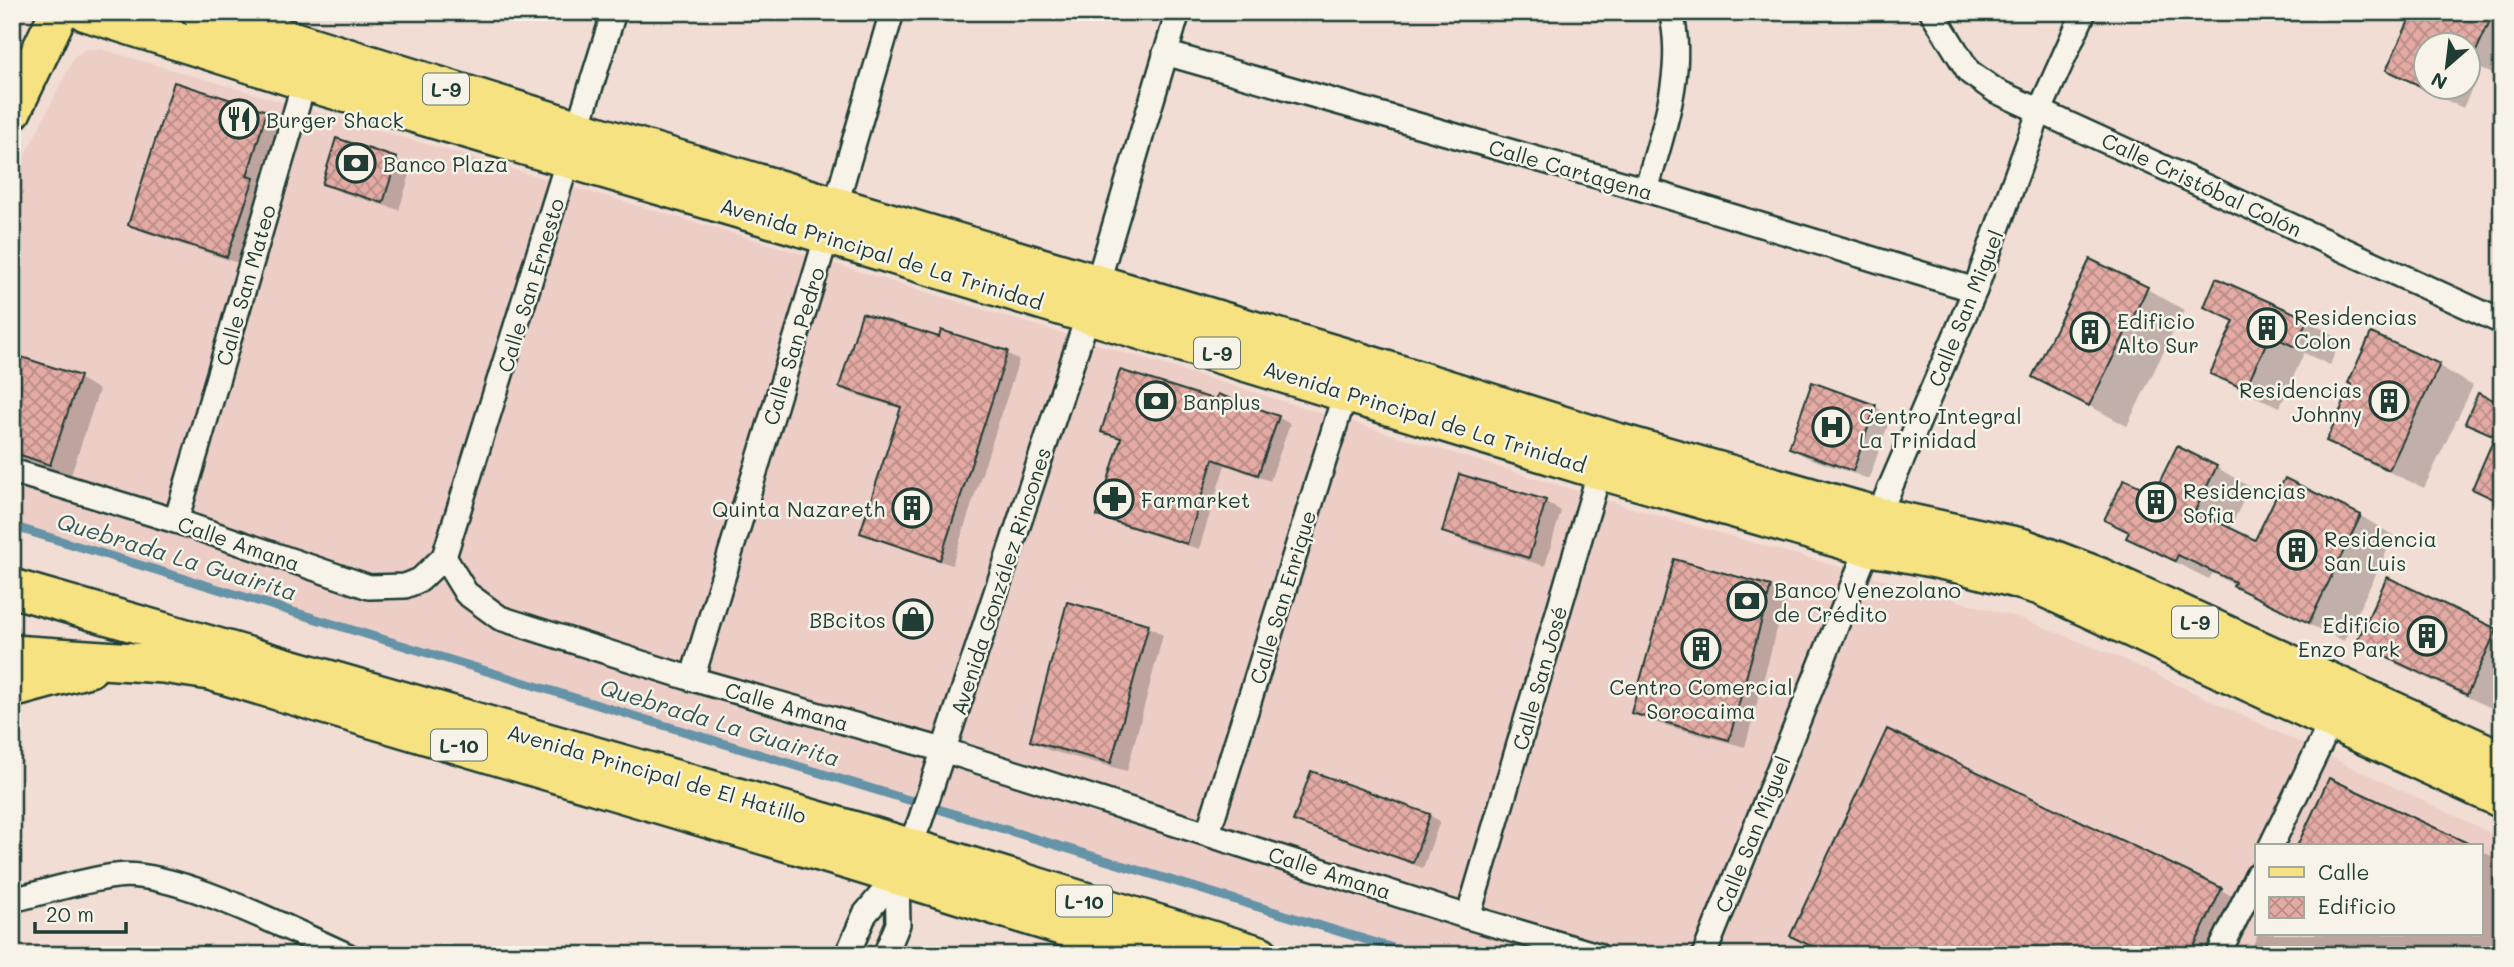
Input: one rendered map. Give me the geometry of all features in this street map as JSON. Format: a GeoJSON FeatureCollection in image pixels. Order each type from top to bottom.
{"type":"FeatureCollection","features":[{"type":"Feature","properties":{"kind":"main road"},"geometry":{"type":"LineString","coordinates":[[12,111],[59,12]]}},
{"type":"Feature","properties":{"kind":"main road","name":"Avenida Principal de La Trinidad"},"geometry":{"type":"LineString","coordinates":[[86,12],[309,65],[1350,376],[1605,455],[1873,531],[1993,539],[2058,559],[2502,760]]}},
{"type":"Feature","properties":{"kind":"main road","name":"Avenida Principal de La Trinidad"},"geometry":{"type":"LineString","coordinates":[[201,12],[309,65]]}},
{"type":"Feature","properties":{"kind":"main road","name":"Avenida Principal de La Trinidad"},"geometry":{"type":"LineString","coordinates":[[1873,531],[1909,552],[2040,586],[2502,799]]}},
{"type":"Feature","properties":{"kind":"main road","name":"Avenida Principal de El Hatillo"},"geometry":{"type":"LineString","coordinates":[[12,588],[909,848],[1260,955]]}},
{"type":"Feature","properties":{"kind":"main road","name":"Avenida Principal de El Hatillo"},"geometry":{"type":"LineString","coordinates":[[12,654],[163,664],[210,671],[909,848],[1155,955]]}},
{"type":"Feature","properties":{"kind":"main road","name":"L-10"},"geometry":{"type":"LineString","coordinates":[[12,689],[110,662]]}},
{"type":"Feature","properties":{"kind":"street","name":"Calle San Ernesto"},"geometry":{"type":"LineString","coordinates":[[444,557],[614,12]]}},
{"type":"Feature","properties":{"kind":"street","name":"Calle San Pedro"},"geometry":{"type":"LineString","coordinates":[[692,679],[892,12]]}},
{"type":"Feature","properties":{"kind":"street","name":"Avenida González Rincones"},"geometry":{"type":"LineString","coordinates":[[885,955],[898,924],[909,848],[943,753],[1092,300],[1178,12]]}},
{"type":"Feature","properties":{"kind":"street"},"geometry":{"type":"LineString","coordinates":[[1646,190],[1669,107],[1675,71],[1677,36],[1671,12]]}},
{"type":"Feature","properties":{"kind":"street","name":"Calle Cristóbal Colón"},"geometry":{"type":"LineString","coordinates":[[1932,12],[1969,72],[1996,91],[2502,322]]}},
{"type":"Feature","properties":{"kind":"street","name":"Calle San Miguel"},"geometry":{"type":"LineString","coordinates":[[1704,955],[1873,531],[1975,290],[2040,110],[2084,12]]}},
{"type":"Feature","properties":{"kind":"street","name":"Calle Cartagena"},"geometry":{"type":"LineString","coordinates":[[1165,53],[1646,190],[1975,290]]}},
{"type":"Feature","properties":{"kind":"street","name":"Calle San Mateo"},"geometry":{"type":"LineString","coordinates":[[176,521],[309,65]]}},
{"type":"Feature","properties":{"kind":"street","name":"Calle San Enrique"},"geometry":{"type":"LineString","coordinates":[[1208,833],[1350,376]]}},
{"type":"Feature","properties":{"kind":"street","name":"Calle San José"},"geometry":{"type":"LineString","coordinates":[[1468,916],[1605,455]]}},
{"type":"Feature","properties":{"kind":"street","name":"Calle Amana"},"geometry":{"type":"LineString","coordinates":[[12,471],[176,521],[369,587],[405,586],[420,580],[444,557],[466,593],[500,618],[692,679],[1208,833],[1597,955]]}},
{"type":"Feature","properties":{"kind":"street"},"geometry":{"type":"LineString","coordinates":[[2272,844],[2331,722]]}},
{"type":"Feature","properties":{"kind":"street","name":"Avenida González Rincones"},"geometry":{"type":"LineString","coordinates":[[847,955],[865,914],[909,848]]}},
{"type":"Feature","properties":{"kind":"street"},"geometry":{"type":"LineString","coordinates":[[12,900],[117,876],[146,876],[232,904],[347,955]]}},
{"type":"Feature","properties":{"kind":"street"},"geometry":{"type":"LineString","coordinates":[[2218,955],[2255,879]]}},
{"type":"Feature","properties":{"kind":"shaded area"},"geometry":{"type":"Polygon","coordinates":[[[86,49],[101,49],[766,243],[1649,513],[2023,619],[2121,658],[2502,838],[2502,955],[1409,955],[12,529],[12,181],[75,56],[86,49]]]}},
{"type":"Feature","properties":{"kind":"building"},"geometry":{"type":"Polygon","coordinates":[[[2413,12],[2494,12],[2482,38],[2482,32],[2412,32],[2412,82],[2386,70],[2413,12]]]}},
{"type":"Feature","properties":{"kind":"building"},"geometry":{"type":"Polygon","coordinates":[[[174,82],[267,111],[247,176],[254,178],[227,257],[128,225],[174,82]]]}},
{"type":"Feature","properties":{"kind":"building"},"geometry":{"type":"Polygon","coordinates":[[[336,138],[397,158],[383,203],[322,184],[336,138]]]}},
{"type":"Feature","properties":{"kind":"building","name":"Edificio Alto Sur"},"geometry":{"type":"Polygon","coordinates":[[[2090,259],[2148,287],[2089,406],[2032,377],[2090,259]]]}},
{"type":"Feature","properties":{"kind":"building","name":"Residencias Colon"},"geometry":{"type":"Polygon","coordinates":[[[2216,278],[2308,319],[2295,347],[2270,335],[2245,389],[2210,374],[2234,321],[2204,307],[2216,278]]]}},
{"type":"Feature","properties":{"kind":"building"},"geometry":{"type":"Polygon","coordinates":[[[862,313],[939,337],[941,330],[1008,351],[940,560],[860,533],[901,407],[839,387],[862,313]]]}},
{"type":"Feature","properties":{"kind":"building","name":"Residencias Johnny"},"geometry":{"type":"Polygon","coordinates":[[[2371,333],[2440,364],[2389,470],[2326,441],[2352,385],[2348,383],[2371,333]]]}},
{"type":"Feature","properties":{"kind":"building"},"geometry":{"type":"Polygon","coordinates":[[[12,354],[80,376],[50,465],[12,452],[12,354]]]}},
{"type":"Feature","properties":{"kind":"building"},"geometry":{"type":"Polygon","coordinates":[[[1120,370],[1216,400],[1218,394],[1279,416],[1258,475],[1213,459],[1187,544],[1097,516],[1121,438],[1101,432],[1120,370]]]}},
{"type":"Feature","properties":{"kind":"building","name":"Centro Integral La Trinidad"},"geometry":{"type":"Polygon","coordinates":[[[1812,382],[1876,405],[1853,471],[1789,448],[1812,382]]]}},
{"type":"Feature","properties":{"kind":"building"},"geometry":{"type":"Polygon","coordinates":[[[2478,393],[2502,404],[2502,503],[2472,489],[2495,436],[2465,423],[2478,393]]]}},
{"type":"Feature","properties":{"kind":"building"},"geometry":{"type":"Polygon","coordinates":[[[2177,446],[2217,466],[2195,511],[2255,540],[2285,478],[2361,515],[2309,623],[2233,586],[2235,582],[2178,555],[2175,561],[2126,538],[2129,532],[2104,520],[2124,479],[2154,493],[2177,446]]]}},
{"type":"Feature","properties":{"kind":"building"},"geometry":{"type":"Polygon","coordinates":[[[1459,474],[1546,500],[1529,558],[1442,532],[1459,474]]]}},
{"type":"Feature","properties":{"kind":"building","name":"Centro Comercial Sorocaima"},"geometry":{"type":"Polygon","coordinates":[[[1674,559],[1771,586],[1729,740],[1631,713],[1674,559]]]}},
{"type":"Feature","properties":{"kind":"building","name":"Edificio Enzo Park"},"geometry":{"type":"Polygon","coordinates":[[[2387,577],[2497,629],[2467,695],[2356,643],[2387,577]]]}},
{"type":"Feature","properties":{"kind":"building"},"geometry":{"type":"Polygon","coordinates":[[[1067,602],[1149,624],[1111,763],[1030,741],[1067,602]]]}},
{"type":"Feature","properties":{"kind":"building"},"geometry":{"type":"Polygon","coordinates":[[[1887,729],[2222,888],[2190,955],[1830,955],[1790,936],[1887,729]]]}},
{"type":"Feature","properties":{"kind":"building"},"geometry":{"type":"Polygon","coordinates":[[[1311,771],[1430,814],[1413,863],[1293,821],[1311,771]]]}},
{"type":"Feature","properties":{"kind":"building"},"geometry":{"type":"Polygon","coordinates":[[[2329,778],[2470,844],[2298,844],[2329,778]]]}},
{"type":"Feature","properties":{"kind":"waterway","name":"Quebrada La Guairita"},"geometry":{"type":"LineString","coordinates":[[12,526],[1416,955]]}},
{"type":"Feature","properties":{"kind":"place","name":"Burger Shack"},"geometry":{"type":"Point","coordinates":[239,119]}},
{"type":"Feature","properties":{"kind":"place","name":"Banco Plaza"},"geometry":{"type":"Point","coordinates":[356,163]}},
{"type":"Feature","properties":{"kind":"place","name":"Residencias Colon"},"geometry":{"type":"Point","coordinates":[2267,328]}},
{"type":"Feature","properties":{"kind":"place","name":"Edificio Alto Sur"},"geometry":{"type":"Point","coordinates":[2090,332]}},
{"type":"Feature","properties":{"kind":"place","name":"Banplus"},"geometry":{"type":"Point","coordinates":[1156,401]}},
{"type":"Feature","properties":{"kind":"place","name":"Residencias Johnny"},"geometry":{"type":"Point","coordinates":[2389,401]}},
{"type":"Feature","properties":{"kind":"place","name":"Centro Integral La Trinidad"},"geometry":{"type":"Point","coordinates":[1832,427]}},
{"type":"Feature","properties":{"kind":"place","name":"Farmarket"},"geometry":{"type":"Point","coordinates":[1114,499]}},
{"type":"Feature","properties":{"kind":"place","name":"Residencias Sofia"},"geometry":{"type":"Point","coordinates":[2156,502]}},
{"type":"Feature","properties":{"kind":"place","name":"Quinta Nazareth"},"geometry":{"type":"Point","coordinates":[912,508]}},
{"type":"Feature","properties":{"kind":"place","name":"Residencia San Luis"},"geometry":{"type":"Point","coordinates":[2297,550]}},
{"type":"Feature","properties":{"kind":"place","name":"Banco Venezolano de Crédito"},"geometry":{"type":"Point","coordinates":[1747,601]}},
{"type":"Feature","properties":{"kind":"place","name":"BBcitos"},"geometry":{"type":"Point","coordinates":[913,619]}},
{"type":"Feature","properties":{"kind":"place","name":"Edificio Enzo Park"},"geometry":{"type":"Point","coordinates":[2427,636]}},
{"type":"Feature","properties":{"kind":"place","name":"Centro Comercial Sorocaima"},"geometry":{"type":"Point","coordinates":[1701,649]}}]}
